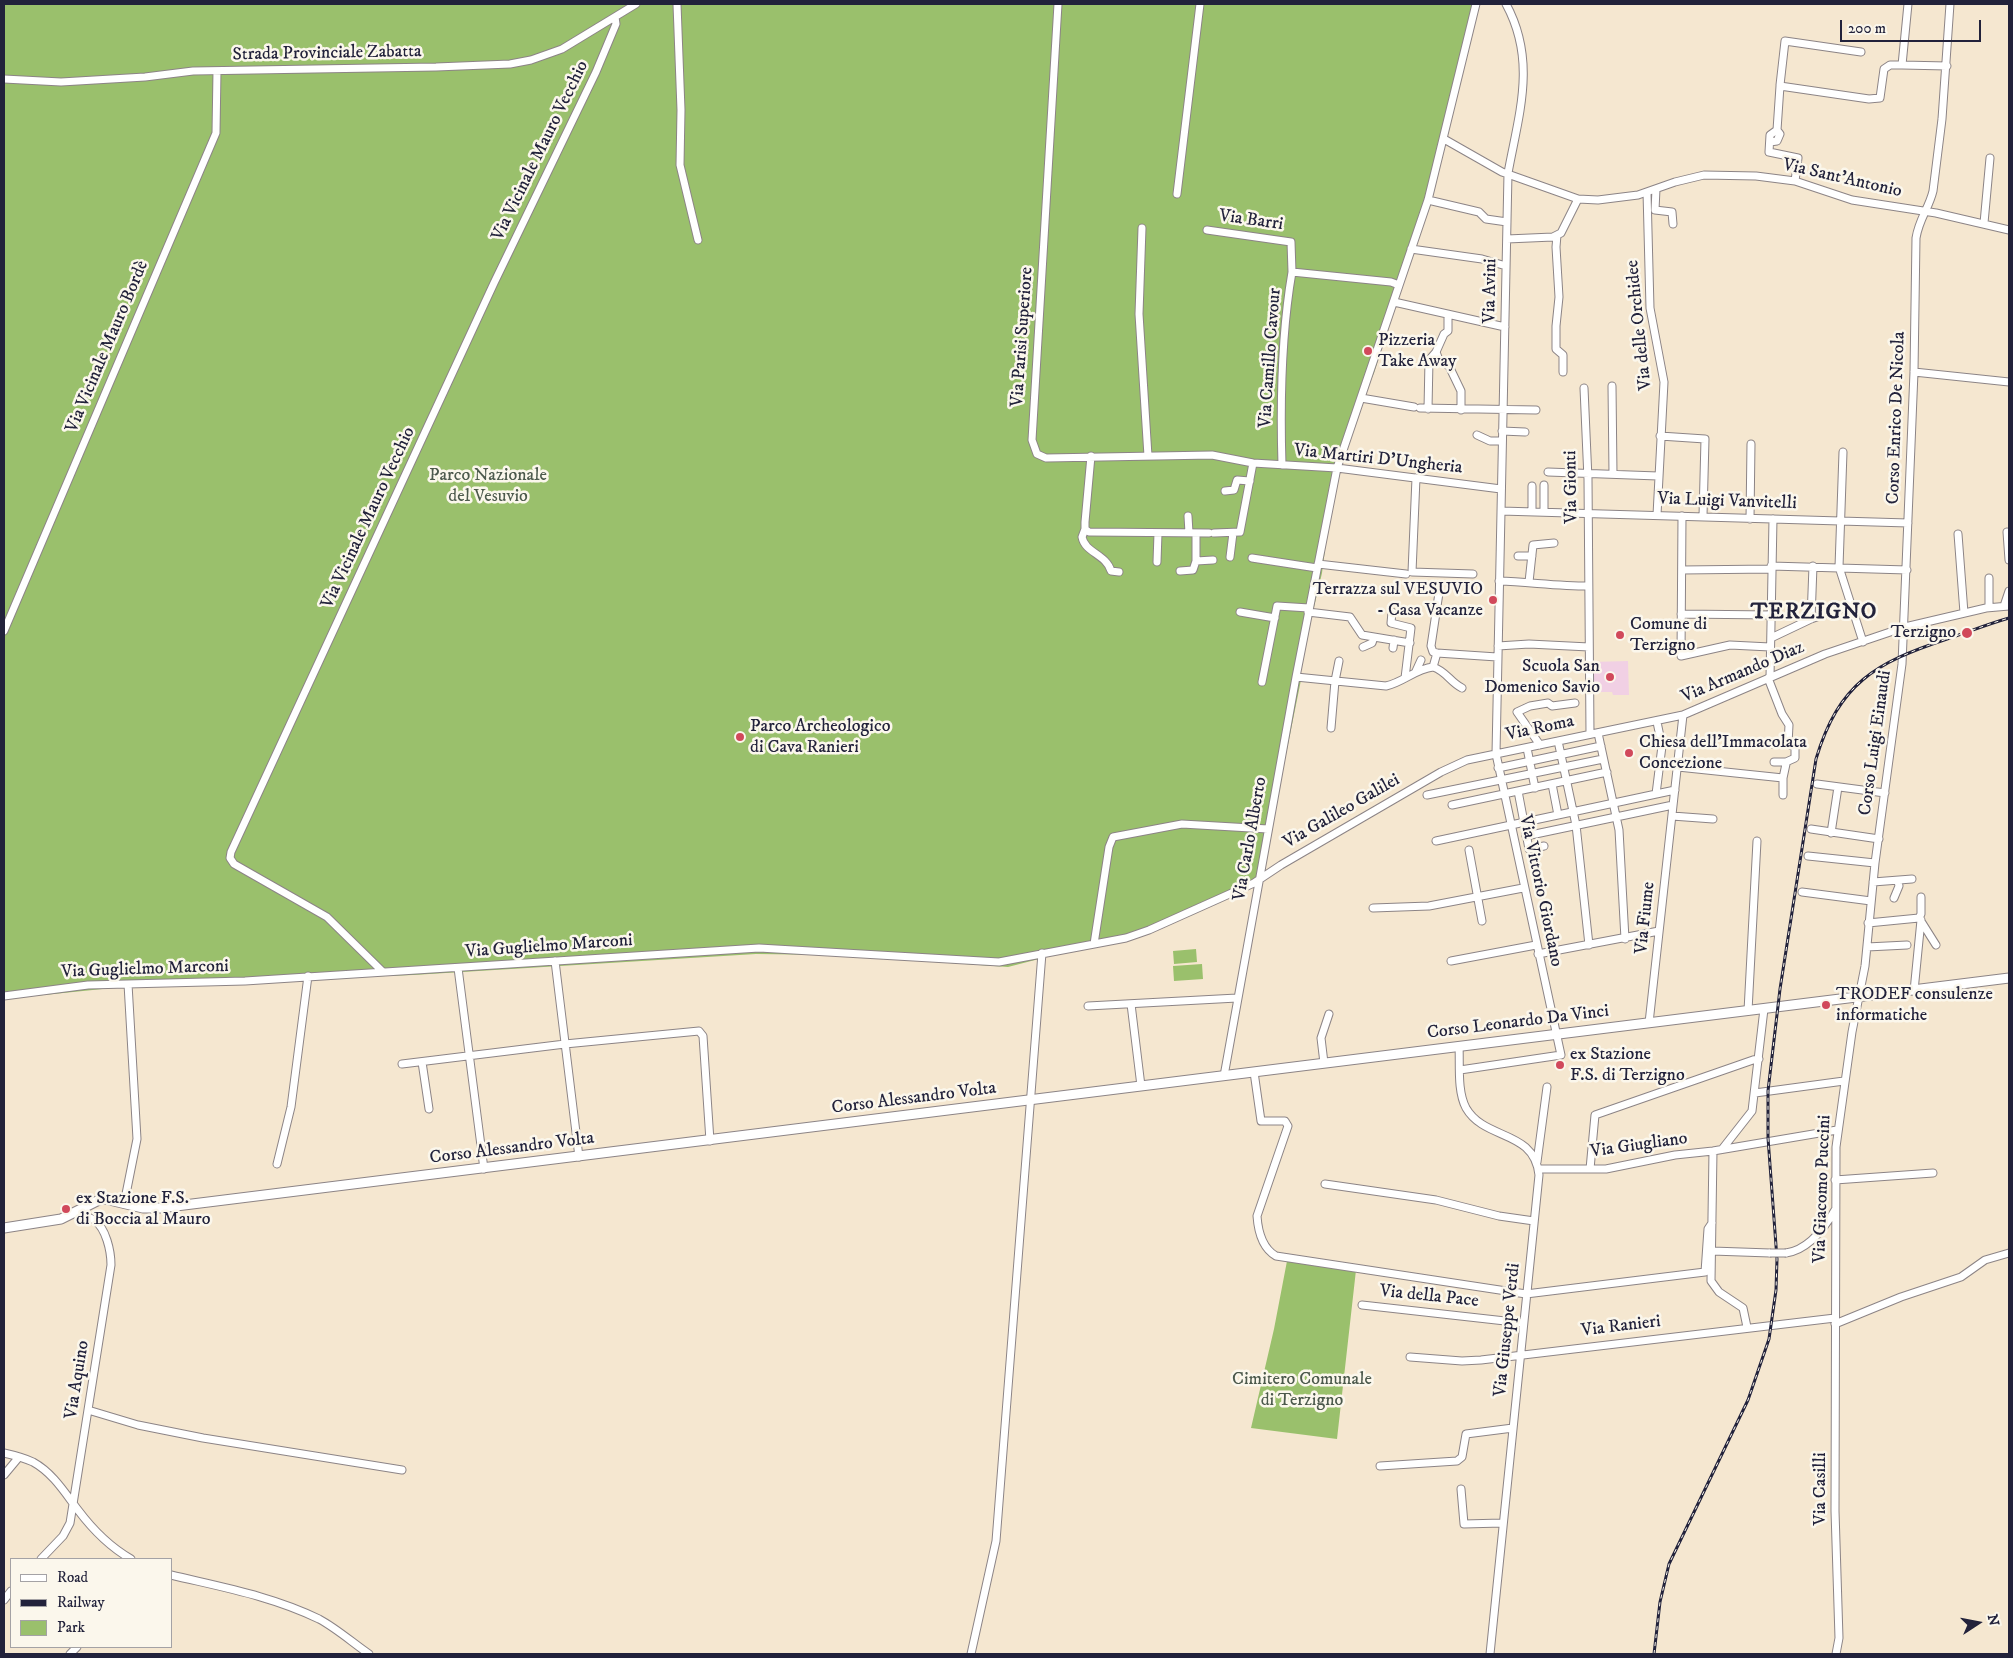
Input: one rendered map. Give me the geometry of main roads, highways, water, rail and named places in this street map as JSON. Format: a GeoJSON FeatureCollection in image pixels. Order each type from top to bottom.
{"type":"FeatureCollection","features":[{"type":"Feature","properties":{"kind":"main road","name":"Corso Leonardo Da Vinci"},"geometry":{"type":"LineString","coordinates":[[1031,1100],[2009,978]]}},
{"type":"Feature","properties":{"kind":"main road","name":"Corso Alessandro Volta"},"geometry":{"type":"LineString","coordinates":[[4,1228],[53,1221],[75,1213],[87,1204],[99,1200],[152,1209],[1031,1100]]}},
{"type":"Feature","properties":{"kind":"railway"},"geometry":{"type":"LineString","coordinates":[[1654,1654],[1660,1602],[1669,1564],[1748,1400],[1769,1339],[1776,1290],[1777,1259],[1768,1138],[1768,1091],[1780,989],[1816,759],[1825,733],[1836,712],[1863,679],[1899,657],[2009,618]]}},
{"type":"Feature","properties":{"kind":"place","name":"Pizzeria Take Away"},"geometry":{"type":"Point","coordinates":[1368,351]}},
{"type":"Feature","properties":{"kind":"place","name":"Terrazza sul VESUVIO - Casa Vacanze"},"geometry":{"type":"Point","coordinates":[1493,600]}},
{"type":"Feature","properties":{"kind":"place","name":"Terzigno"},"geometry":{"type":"Point","coordinates":[1967,633]}},
{"type":"Feature","properties":{"kind":"place","name":"Comune di Terzigno"},"geometry":{"type":"Point","coordinates":[1620,635]}},
{"type":"Feature","properties":{"kind":"place","name":"Scuola San Domenico Savio"},"geometry":{"type":"Point","coordinates":[1610,677]}},
{"type":"Feature","properties":{"kind":"place","name":"Parco Archeologico di Cava Ranieri"},"geometry":{"type":"Point","coordinates":[740,737]}},
{"type":"Feature","properties":{"kind":"place","name":"Chiesa dell'Immacolata Concezione"},"geometry":{"type":"Point","coordinates":[1629,753]}},
{"type":"Feature","properties":{"kind":"place","name":"TRODEF consulenze informatiche"},"geometry":{"type":"Point","coordinates":[1826,1005]}},
{"type":"Feature","properties":{"kind":"place","name":"ex Stazione F.S. di Terzigno"},"geometry":{"type":"Point","coordinates":[1560,1065]}},
{"type":"Feature","properties":{"kind":"place","name":"ex Stazione F.S. di Boccia al Mauro"},"geometry":{"type":"Point","coordinates":[66,1209]}},
{"type":"Feature","properties":{"kind":"district","name":"TERZIGNO"},"geometry":{"type":"Point","coordinates":[1814,613]}},
{"type":"Feature","properties":{"kind":"park label","name":"Parco Nazionale del Vesuvio"},"geometry":{"type":"Point","coordinates":[488,486]}},
{"type":"Feature","properties":{"kind":"park label","name":"Cimitero Comunale di Terzigno"},"geometry":{"type":"Point","coordinates":[1302,1390]}}]}
